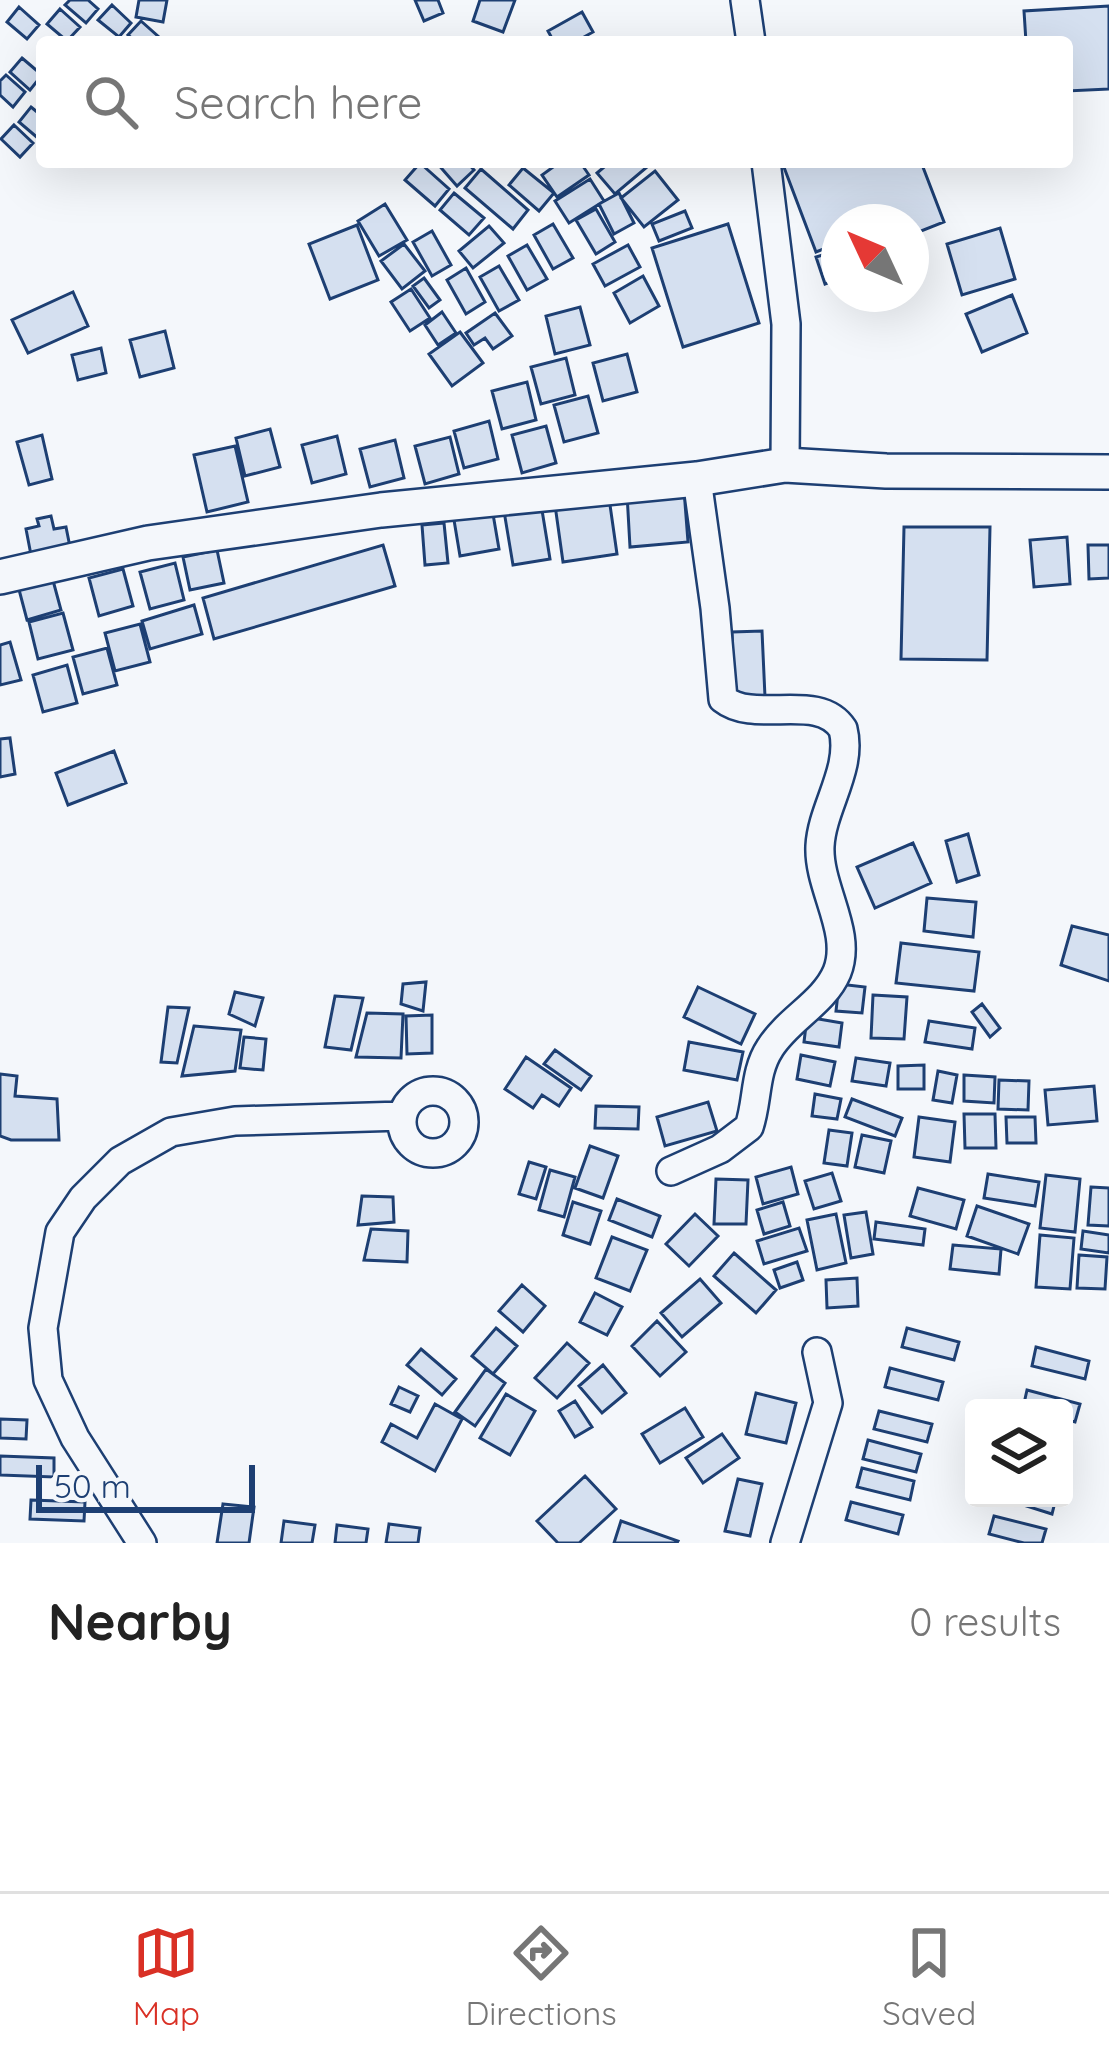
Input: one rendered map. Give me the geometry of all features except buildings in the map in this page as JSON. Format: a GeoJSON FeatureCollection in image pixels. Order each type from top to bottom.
{"type":"FeatureCollection","features":[{"type":"Feature","properties":{"kind":"street"},"geometry":{"type":"LineString","coordinates":[[745,0],[750,36]]}},
{"type":"Feature","properties":{"kind":"street"},"geometry":{"type":"LineString","coordinates":[[767,168],[786,324],[784,465]]}},
{"type":"Feature","properties":{"kind":"street"},"geometry":{"type":"LineString","coordinates":[[0,577],[148,543],[359,513],[697,479],[784,465],[886,471],[1109,472]]}},
{"type":"Feature","properties":{"kind":"street"},"geometry":{"type":"LineString","coordinates":[[671,1171],[720,1149],[748,1127],[764,1057],[794,1019],[825,992],[837,974],[842,947],[820,844],[844,758],[843,729],[818,711],[744,709],[723,699],[697,479]]}},
{"type":"Feature","properties":{"kind":"street"},"geometry":{"type":"LineString","coordinates":[[142,1543],[75,1438],[48,1380],[43,1328],[60,1232],[83,1198],[120,1161],[171,1132],[235,1121],[402,1116]]}},
{"type":"Feature","properties":{"kind":"street"},"geometry":{"type":"LineString","coordinates":[[785,1543],[828,1403],[817,1352]]}}]}
